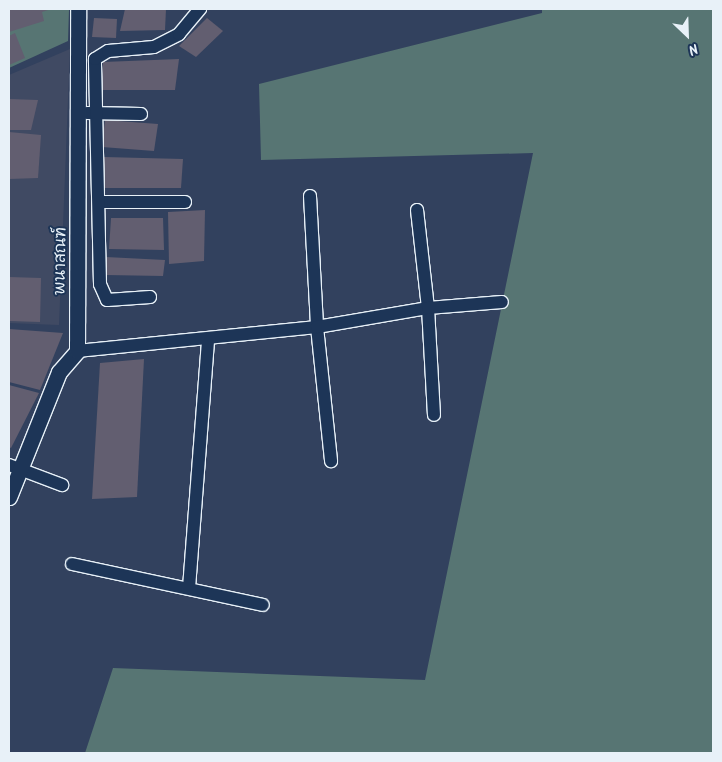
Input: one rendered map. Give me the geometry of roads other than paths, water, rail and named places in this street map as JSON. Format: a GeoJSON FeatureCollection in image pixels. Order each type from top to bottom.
{"type":"FeatureCollection","features":[{"type":"Feature","properties":{"kind":"street","name":"พนาสณฑ์"},"geometry":{"type":"LineString","coordinates":[[77,351],[80,112],[78,9]]}},
{"type":"Feature","properties":{"kind":"street"},"geometry":{"type":"LineString","coordinates":[[150,297],[107,300],[100,284],[100,202],[95,59],[108,51],[154,47],[179,34],[200,9]]}},
{"type":"Feature","properties":{"kind":"street"},"geometry":{"type":"LineString","coordinates":[[80,112],[141,114]]}},
{"type":"Feature","properties":{"kind":"street"},"geometry":{"type":"LineString","coordinates":[[310,196],[317,327],[331,461]]}},
{"type":"Feature","properties":{"kind":"street"},"geometry":{"type":"LineString","coordinates":[[100,202],[184,202]]}},
{"type":"Feature","properties":{"kind":"street"},"geometry":{"type":"LineString","coordinates":[[417,210],[428,308],[434,415]]}},
{"type":"Feature","properties":{"kind":"street"},"geometry":{"type":"LineString","coordinates":[[9,497],[15,467],[59,372],[77,351],[317,327],[428,308],[502,302]]}},
{"type":"Feature","properties":{"kind":"street"},"geometry":{"type":"LineString","coordinates":[[189,588],[208,339]]}},
{"type":"Feature","properties":{"kind":"street"},"geometry":{"type":"LineString","coordinates":[[15,467],[62,484]]}},
{"type":"Feature","properties":{"kind":"street"},"geometry":{"type":"LineString","coordinates":[[72,564],[263,605]]}}]}
